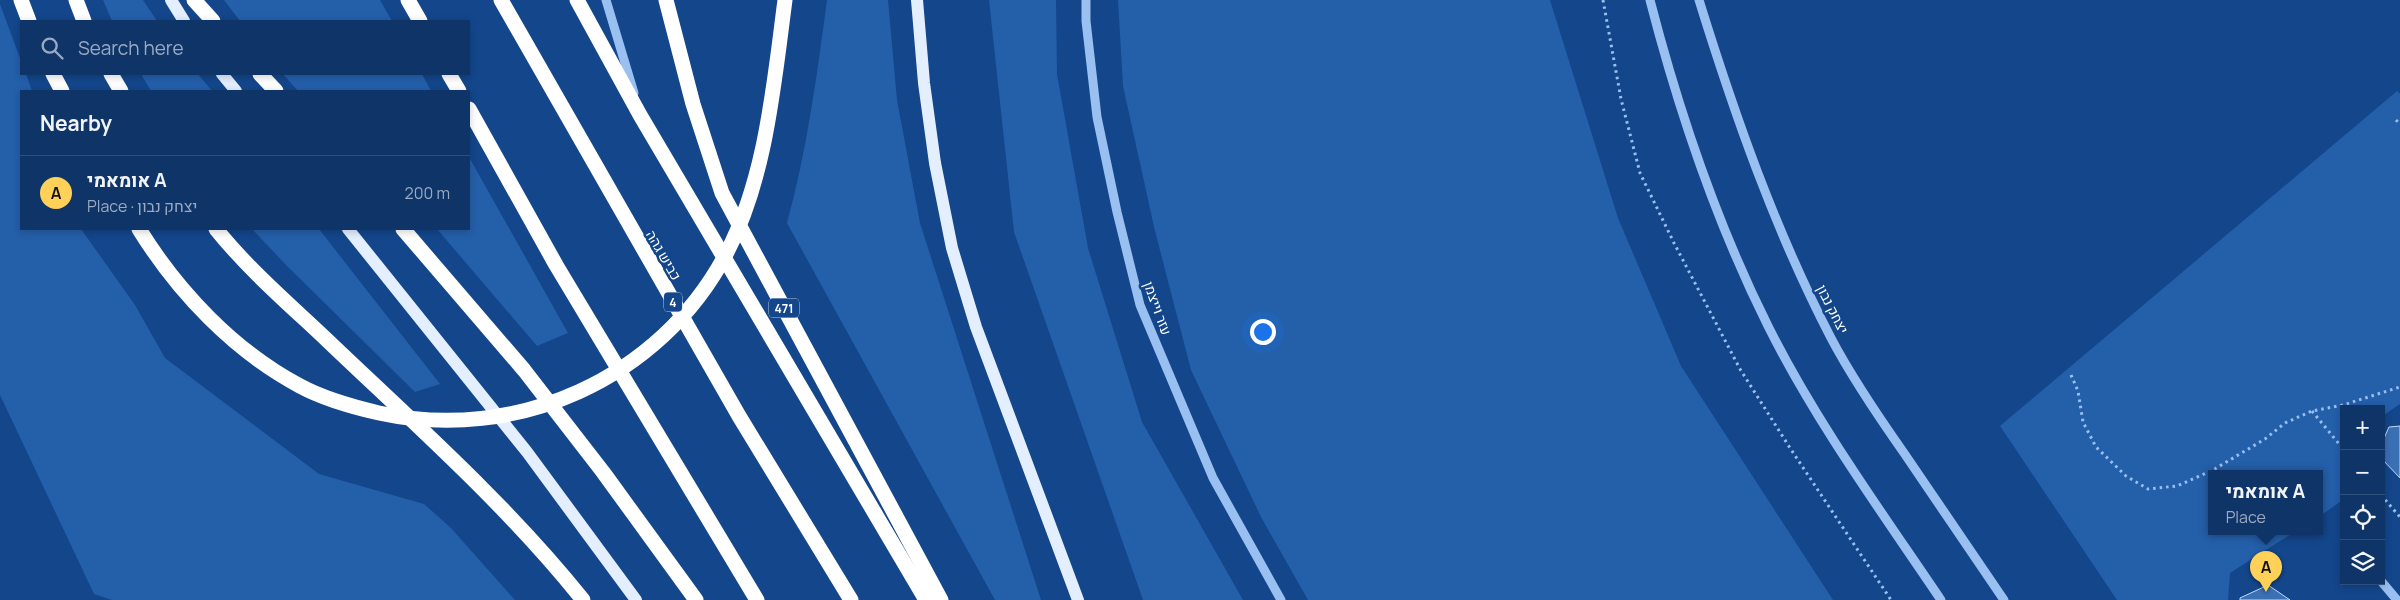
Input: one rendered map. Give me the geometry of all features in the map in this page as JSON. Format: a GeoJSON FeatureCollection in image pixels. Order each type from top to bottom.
{"type":"FeatureCollection","features":[{"type":"Feature","properties":{"kind":"highway"},"geometry":{"type":"LineString","coordinates":[[21,0],[29,20]]}},
{"type":"Feature","properties":{"kind":"highway"},"geometry":{"type":"LineString","coordinates":[[76,0],[84,20]]}},
{"type":"Feature","properties":{"kind":"highway"},"geometry":{"type":"LineString","coordinates":[[194,0],[212,20]]}},
{"type":"Feature","properties":{"kind":"highway"},"geometry":{"type":"LineString","coordinates":[[408,0],[419,20]]}},
{"type":"Feature","properties":{"kind":"highway","name":"כביש גהה"},"geometry":{"type":"LineString","coordinates":[[502,0],[734,408],[851,600]]}},
{"type":"Feature","properties":{"kind":"highway"},"geometry":{"type":"LineString","coordinates":[[577,0],[640,115],[926,600]]}},
{"type":"Feature","properties":{"kind":"highway","name":"471"},"geometry":{"type":"LineString","coordinates":[[666,0],[693,104],[722,193],[941,600]]}},
{"type":"Feature","properties":{"kind":"highway"},"geometry":{"type":"LineString","coordinates":[[140,230],[165,266],[189,295],[242,348],[300,386],[328,398],[396,417],[446,422],[482,420],[525,412],[572,397],[603,382],[634,361],[662,338],[691,305],[726,254],[741,221],[760,153],[785,0]]}},
{"type":"Feature","properties":{"kind":"highway"},"geometry":{"type":"LineString","coordinates":[[54,75],[61,90]]}},
{"type":"Feature","properties":{"kind":"highway"},"geometry":{"type":"LineString","coordinates":[[112,75],[120,90]]}},
{"type":"Feature","properties":{"kind":"highway"},"geometry":{"type":"LineString","coordinates":[[261,75],[275,90]]}},
{"type":"Feature","properties":{"kind":"highway"},"geometry":{"type":"LineString","coordinates":[[450,75],[458,90]]}},
{"type":"Feature","properties":{"kind":"highway"},"geometry":{"type":"LineString","coordinates":[[470,111],[556,266],[757,600]]}},
{"type":"Feature","properties":{"kind":"highway"},"geometry":{"type":"LineString","coordinates":[[217,230],[285,300],[475,480],[559,570],[583,600]]}},
{"type":"Feature","properties":{"kind":"highway"},"geometry":{"type":"LineString","coordinates":[[404,230],[524,370],[603,472],[696,600]]}},
{"type":"Feature","properties":{"kind":"main road"},"geometry":{"type":"LineString","coordinates":[[171,0],[183,20]]}},
{"type":"Feature","properties":{"kind":"main road"},"geometry":{"type":"LineString","coordinates":[[917,0],[925,92],[935,163],[952,248],[976,326],[1078,600]]}},
{"type":"Feature","properties":{"kind":"main road"},"geometry":{"type":"LineString","coordinates":[[223,75],[235,90]]}},
{"type":"Feature","properties":{"kind":"main road"},"geometry":{"type":"LineString","coordinates":[[349,230],[527,452],[636,600]]}},
{"type":"Feature","properties":{"kind":"street"},"geometry":{"type":"LineString","coordinates":[[606,0],[640,115]]}},
{"type":"Feature","properties":{"kind":"street","name":"עזר וייצמן"},"geometry":{"type":"LineString","coordinates":[[1086,0],[1086,21],[1097,117],[1117,212],[1140,305],[1213,478],[1281,600]]}},
{"type":"Feature","properties":{"kind":"street"},"geometry":{"type":"LineString","coordinates":[[1650,0],[1694,150],[1730,245],[1768,326],[1815,409],[1941,600]]}},
{"type":"Feature","properties":{"kind":"street","name":"יצחק נבון"},"geometry":{"type":"LineString","coordinates":[[1699,0],[1723,78],[1761,183],[1789,252],[1832,340],[1878,415],[2004,600]]}},
{"type":"Feature","properties":{"kind":"street"},"geometry":{"type":"LineString","coordinates":[[2384,585],[2397,600]]}},
{"type":"Feature","properties":{"kind":"path"},"geometry":{"type":"LineString","coordinates":[[1604,0],[1621,99],[1640,173],[1674,243],[1740,369],[1891,600]]}},
{"type":"Feature","properties":{"kind":"path"},"geometry":{"type":"LineString","coordinates":[[2396,120],[2400,124]]}},
{"type":"Feature","properties":{"kind":"path"},"geometry":{"type":"LineString","coordinates":[[2071,375],[2078,391],[2083,422],[2096,447],[2126,476],[2148,488],[2178,486],[2208,472]]}},
{"type":"Feature","properties":{"kind":"path"},"geometry":{"type":"LineString","coordinates":[[2213,470],[2265,439],[2285,424],[2312,411],[2343,405],[2400,387]]}},
{"type":"Feature","properties":{"kind":"path"},"geometry":{"type":"LineString","coordinates":[[2312,411],[2340,445]]}},
{"type":"Feature","properties":{"kind":"path"},"geometry":{"type":"LineString","coordinates":[[2385,500],[2400,517]]}},
{"type":"Feature","properties":{"kind":"shaded area"},"geometry":{"type":"Polygon","coordinates":[[[103,0],[143,0],[156,20],[112,20],[103,0]]]}},
{"type":"Feature","properties":{"kind":"shaded area"},"geometry":{"type":"Polygon","coordinates":[[[224,0],[380,0],[391,20],[239,20],[224,0]]]}},
{"type":"Feature","properties":{"kind":"shaded area"},"geometry":{"type":"Polygon","coordinates":[[[827,0],[888,0],[897,100],[920,223],[1041,600],[995,600],[787,223],[806,140],[827,0]]]}},
{"type":"Feature","properties":{"kind":"shaded area"},"geometry":{"type":"Polygon","coordinates":[[[989,0],[1056,0],[1057,74],[1088,248],[1142,422],[1243,600],[1143,600],[1014,232],[989,0]]]}},
{"type":"Feature","properties":{"kind":"shaded area"},"geometry":{"type":"Polygon","coordinates":[[[1118,0],[1550,0],[1618,218],[1681,366],[1833,600],[1308,600],[1261,517],[1191,370],[1154,227],[1123,86],[1118,0]]]}},
{"type":"Feature","properties":{"kind":"shaded area"},"geometry":{"type":"Polygon","coordinates":[[[0,4],[20,58],[20,75],[26,75],[32,90],[20,90],[20,230],[82,230],[135,305],[165,358],[319,474],[424,504],[451,528],[515,600],[112,600],[94,594],[0,395],[0,4]]]}},
{"type":"Feature","properties":{"kind":"shaded area"},"geometry":{"type":"Polygon","coordinates":[[[142,75],[199,75],[211,90],[150,90],[142,75]]]}},
{"type":"Feature","properties":{"kind":"shaded area"},"geometry":{"type":"Polygon","coordinates":[[[284,75],[423,75],[430,90],[297,90],[284,75]]]}},
{"type":"Feature","properties":{"kind":"shaded area"},"geometry":{"type":"Polygon","coordinates":[[[2397,91],[2400,94],[2400,404],[2385,414],[2385,405],[2340,405],[2340,502],[2323,514],[2323,470],[2208,470],[2208,535],[2290,535],[2230,573],[2228,600],[2117,600],[2000,426],[2397,91]]]}},
{"type":"Feature","properties":{"kind":"shaded area"},"geometry":{"type":"Polygon","coordinates":[[[470,159],[568,333],[537,346],[438,230],[470,230],[470,159]]]}},
{"type":"Feature","properties":{"kind":"shaded area"},"geometry":{"type":"Polygon","coordinates":[[[253,230],[320,230],[440,384],[415,392],[253,230]]]}},
{"type":"Feature","properties":{"kind":"building"},"geometry":{"type":"Polygon","coordinates":[[[2400,426],[2400,478],[2385,462],[2385,436],[2389,427],[2400,426]]]}},
{"type":"Feature","properties":{"kind":"building"},"geometry":{"type":"Polygon","coordinates":[[[2268,585],[2290,600],[2240,600],[2240,598],[2268,585]]]}},
{"type":"Feature","properties":{"kind":"place","name":"אומאמי A"},"geometry":{"type":"Point","coordinates":[2266,592]}}]}
